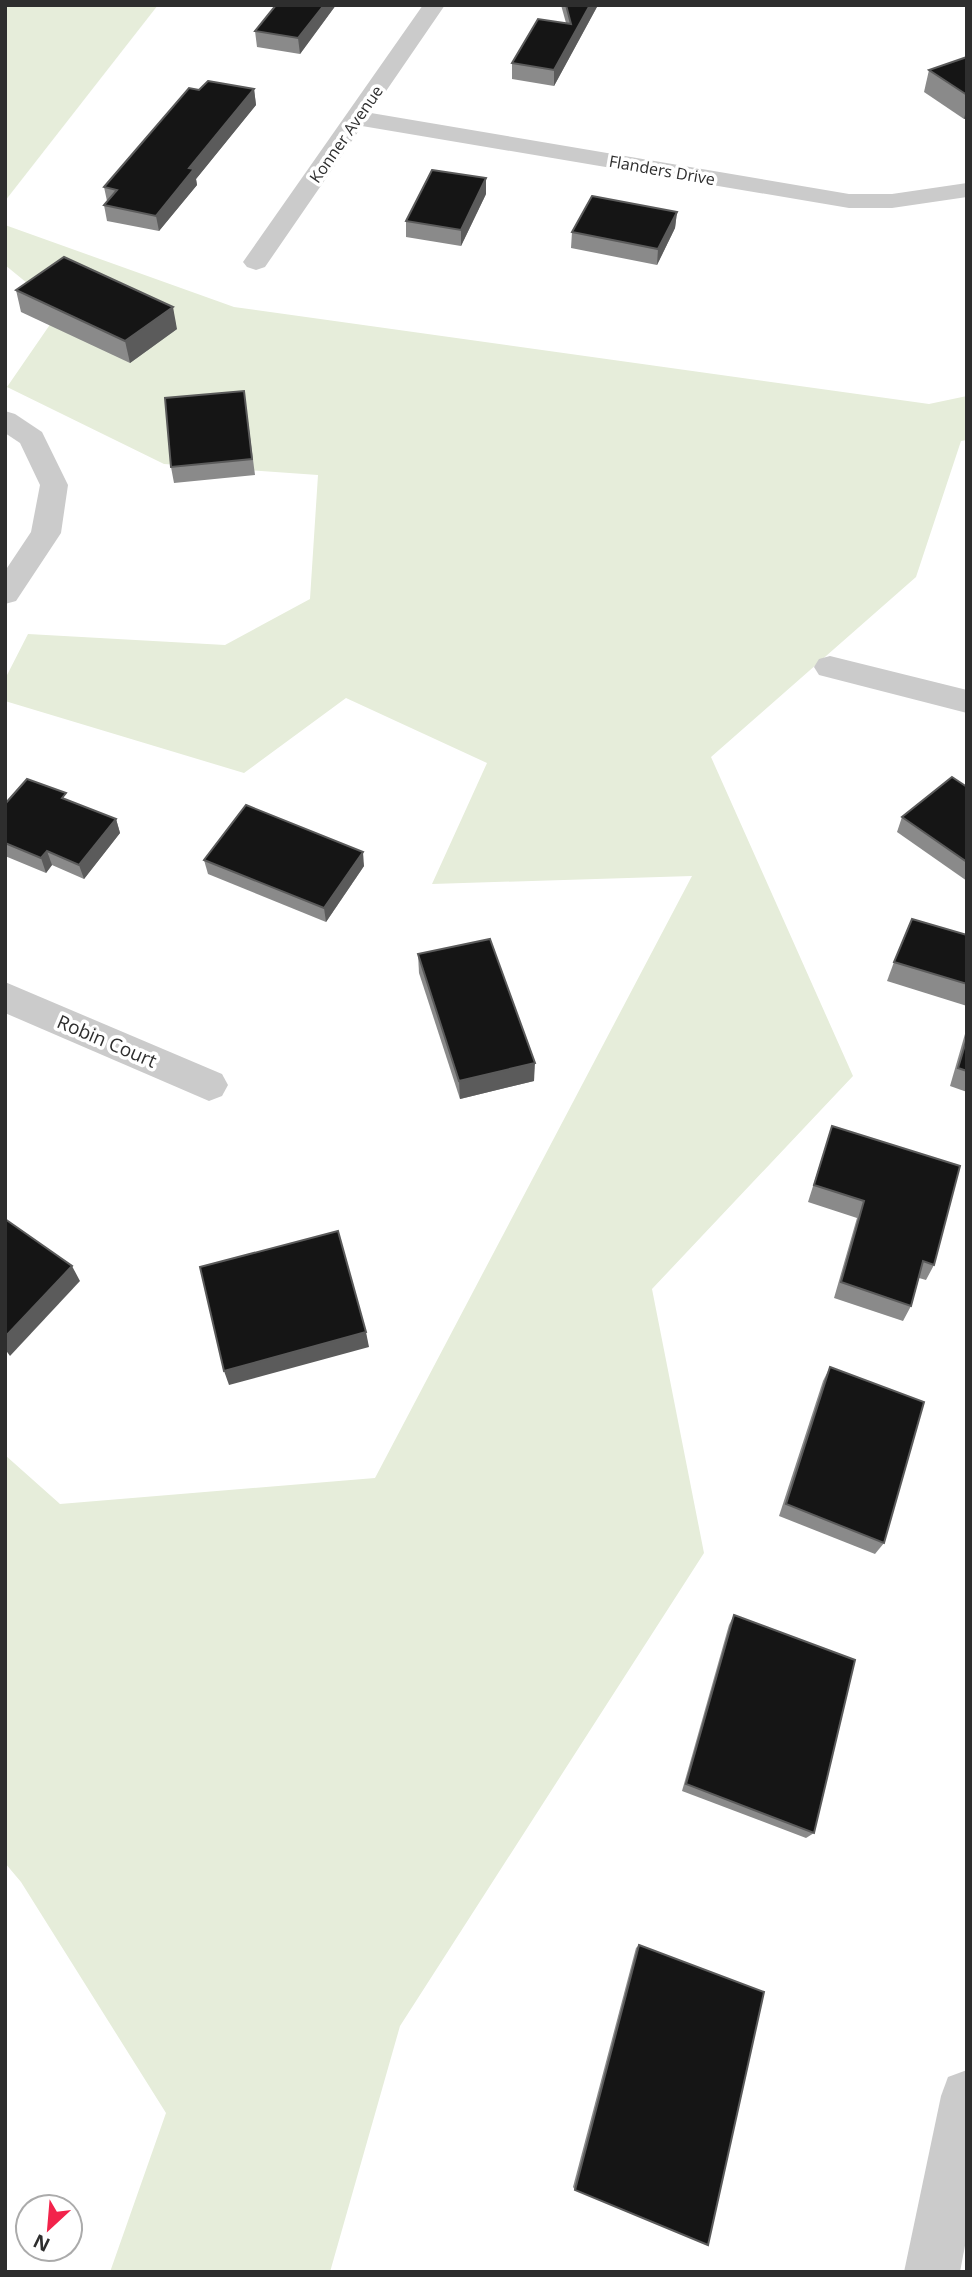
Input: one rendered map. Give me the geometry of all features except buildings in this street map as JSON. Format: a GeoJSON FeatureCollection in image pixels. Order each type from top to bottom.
{"type":"FeatureCollection","features":[{"type":"Feature","properties":{"kind":"street","name":"Konner Avenue"},"geometry":{"type":"LineString","coordinates":[[257,262],[434,5]]}},
{"type":"Feature","properties":{"kind":"street","name":"Flanders Drive"},"geometry":{"type":"LineString","coordinates":[[358,118],[849,201],[892,201],[967,190]]}},
{"type":"Feature","properties":{"kind":"street"},"geometry":{"type":"LineString","coordinates":[[5,419],[32,438],[54,485],[46,533],[5,594]]}},
{"type":"Feature","properties":{"kind":"street"},"geometry":{"type":"LineString","coordinates":[[830,667],[967,702]]}},
{"type":"Feature","properties":{"kind":"street","name":"Robin Court"},"geometry":{"type":"LineString","coordinates":[[5,997],[209,1085]]}},
{"type":"Feature","properties":{"kind":"street"},"geometry":{"type":"LineString","coordinates":[[932,2272],[967,2096]]}},
{"type":"Feature","properties":{"kind":"green space"},"geometry":{"type":"Polygon","coordinates":[[[5,5],[158,5],[5,201],[5,5]]]}},
{"type":"Feature","properties":{"kind":"green space"},"geometry":{"type":"Polygon","coordinates":[[[5,225],[234,307],[929,404],[967,396],[967,440],[961,441],[916,577],[711,757],[853,1076],[652,1289],[704,1553],[400,2026],[330,2272],[110,2272],[166,2113],[21,1882],[5,1863],[5,1455],[60,1504],[375,1478],[692,876],[432,884],[487,763],[346,698],[244,773],[5,701],[5,679],[28,634],[225,645],[310,599],[318,475],[164,464],[7,387],[60,310],[5,265],[5,225]]]}}]}
